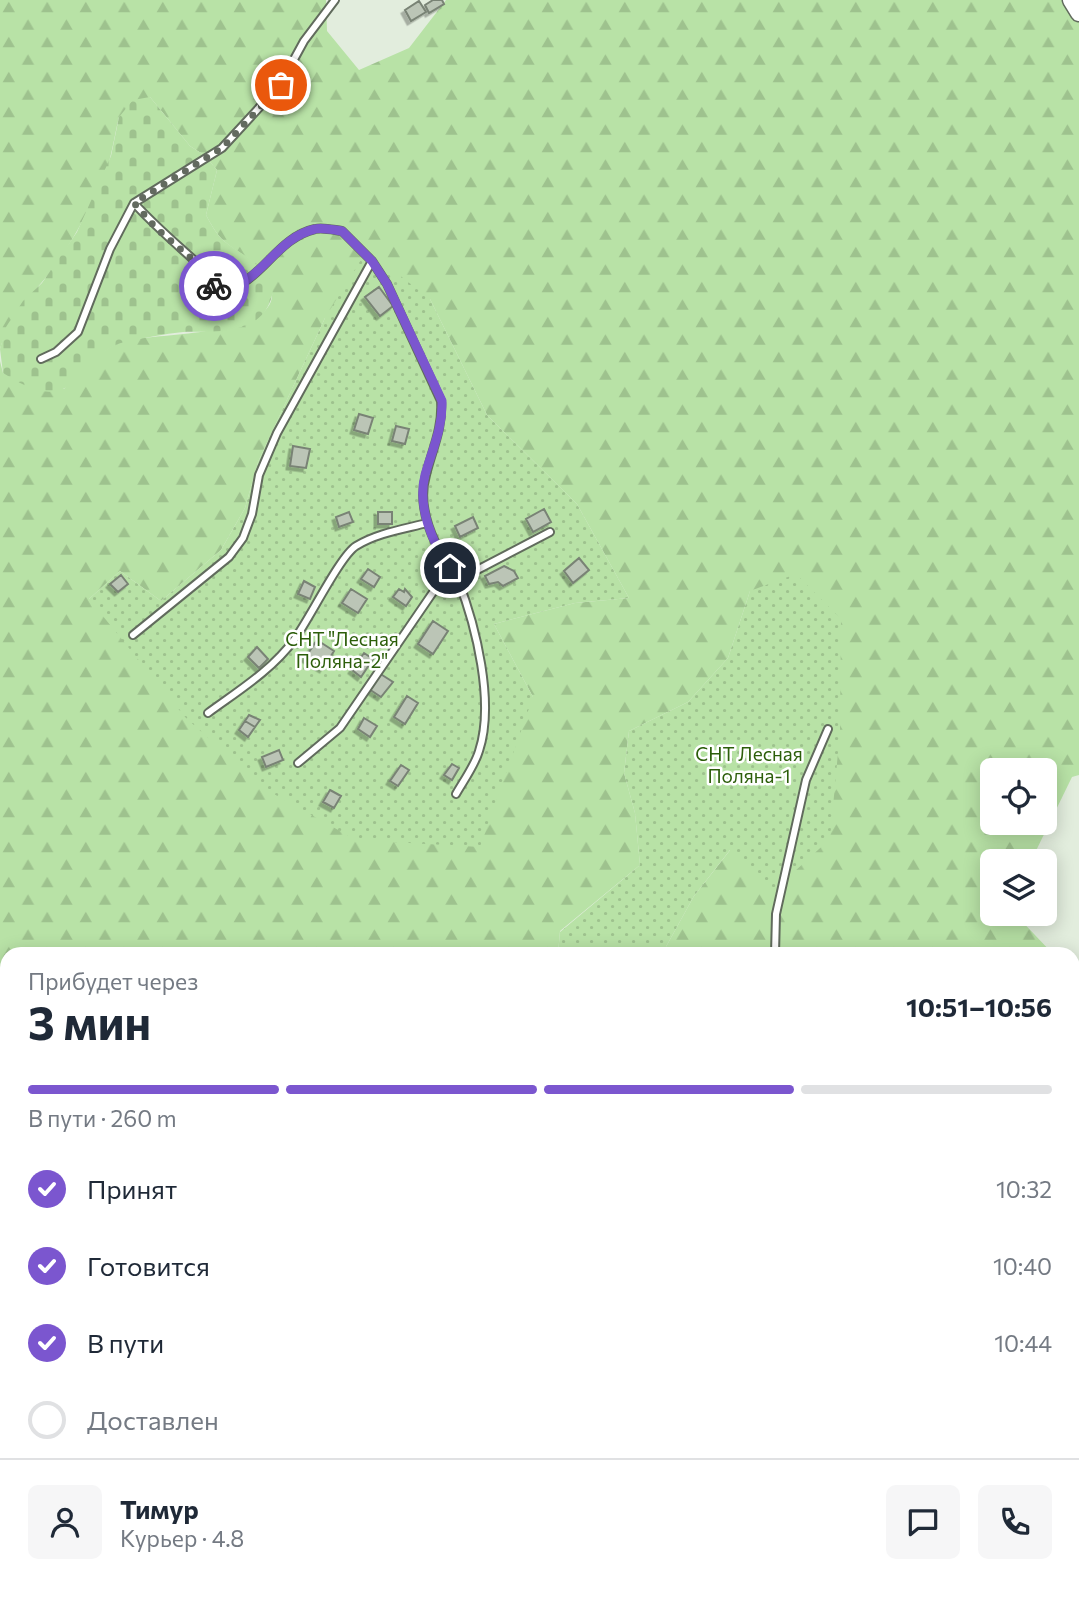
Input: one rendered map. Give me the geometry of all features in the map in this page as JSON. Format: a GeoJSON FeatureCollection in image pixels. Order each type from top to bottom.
{"type":"FeatureCollection","features":[{"type":"Feature","properties":{"kind":"street"},"geometry":{"type":"LineString","coordinates":[[1071,0],[1079,13]]}},
{"type":"Feature","properties":{"kind":"lane"},"geometry":{"type":"LineString","coordinates":[[41,359],[56,352],[78,332],[110,249],[134,203],[222,148],[281,85],[304,41],[335,0]]}},
{"type":"Feature","properties":{"kind":"lane"},"geometry":{"type":"LineString","coordinates":[[134,203],[156,228],[198,264],[209,282],[220,291],[243,284],[286,244],[315,229],[342,231],[372,261],[387,284],[442,401],[442,420],[424,479],[423,500],[427,523],[441,555],[458,580],[478,645],[485,722],[479,752],[456,794]]}},
{"type":"Feature","properties":{"kind":"lane"},"geometry":{"type":"LineString","coordinates":[[133,635],[229,557],[243,538],[253,514],[259,475],[277,433],[372,261]]}},
{"type":"Feature","properties":{"kind":"lane"},"geometry":{"type":"LineString","coordinates":[[208,713],[261,674],[293,642],[341,563],[354,547],[383,534],[427,523]]}},
{"type":"Feature","properties":{"kind":"lane"},"geometry":{"type":"LineString","coordinates":[[298,763],[340,728],[440,582],[458,580],[550,532]]}},
{"type":"Feature","properties":{"kind":"lane"},"geometry":{"type":"LineString","coordinates":[[775,947],[776,914],[806,780],[828,729]]}},
{"type":"Feature","properties":{"kind":"green space"},"geometry":{"type":"Polygon","coordinates":[[[0,0],[326,0],[327,31],[359,70],[409,48],[446,0],[1079,0],[1079,775],[1072,777],[1057,808],[1057,758],[980,758],[980,835],[1044,835],[1037,849],[980,849],[980,926],[1026,926],[1046,947],[666,947],[694,896],[731,849],[750,591],[728,658],[688,702],[629,731],[624,773],[635,813],[640,865],[560,931],[559,947],[0,947],[0,361],[3,373],[64,389],[98,356],[122,342],[240,324],[260,315],[271,302],[270,284],[262,270],[221,238],[206,215],[217,170],[204,155],[190,146],[150,97],[119,117],[108,165],[76,233],[62,256],[11,323],[0,349],[0,0]],[[430,299],[325,318],[258,462],[245,508],[221,550],[161,601],[120,571],[89,599],[533,697],[494,624],[575,603],[629,598],[577,504],[487,415],[430,299]]]}},
{"type":"Feature","properties":{"kind":"green space"},"geometry":{"type":"Polygon","coordinates":[[[150,97],[190,146],[204,155],[217,170],[206,215],[221,238],[265,272],[273,289],[271,299],[257,320],[246,325],[221,331],[176,333],[115,345],[63,389],[39,391],[3,373],[0,349],[6,327],[23,301],[42,283],[77,232],[111,156],[119,117],[133,100],[150,97]]]}},
{"type":"Feature","properties":{"kind":"green space","name":"СНТ \"Лесная Поляна-2\""},"geometry":{"type":"Polygon","coordinates":[[[367,250],[430,299],[487,415],[577,504],[629,598],[575,603],[494,624],[533,697],[480,847],[356,840],[265,789],[185,717],[89,599],[120,571],[161,601],[221,550],[245,508],[258,462],[325,318],[367,250]]]}},
{"type":"Feature","properties":{"kind":"green space","name":"СНТ Лесная Поляна-1"},"geometry":{"type":"Polygon","coordinates":[[[796,574],[841,619],[840,731],[830,839],[771,893],[730,850],[694,896],[666,947],[559,947],[560,932],[640,865],[635,813],[624,773],[629,731],[688,702],[728,658],[750,591],[796,574]]]}},
{"type":"Feature","properties":{"kind":"building"},"geometry":{"type":"Polygon","coordinates":[[[433,0],[442,0],[444,4],[429,13],[425,5],[433,0]]]}},
{"type":"Feature","properties":{"kind":"building"},"geometry":{"type":"Polygon","coordinates":[[[419,1],[426,12],[411,21],[405,10],[419,1]]]}},
{"type":"Feature","properties":{"kind":"building"},"geometry":{"type":"Polygon","coordinates":[[[379,287],[393,306],[380,316],[365,297],[379,287]]]}},
{"type":"Feature","properties":{"kind":"building"},"geometry":{"type":"Polygon","coordinates":[[[359,414],[373,418],[368,434],[354,430],[359,414]]]}},
{"type":"Feature","properties":{"kind":"building"},"geometry":{"type":"Polygon","coordinates":[[[396,426],[409,429],[405,444],[392,441],[396,426]]]}},
{"type":"Feature","properties":{"kind":"building"},"geometry":{"type":"Polygon","coordinates":[[[293,446],[310,449],[306,468],[290,466],[293,446]]]}},
{"type":"Feature","properties":{"kind":"building"},"geometry":{"type":"Polygon","coordinates":[[[544,509],[551,522],[533,532],[526,519],[544,509]]]}},
{"type":"Feature","properties":{"kind":"building"},"geometry":{"type":"Polygon","coordinates":[[[349,512],[353,522],[339,527],[336,517],[349,512]]]}},
{"type":"Feature","properties":{"kind":"building"},"geometry":{"type":"Polygon","coordinates":[[[378,512],[392,512],[392,524],[378,524],[378,512]]]}},
{"type":"Feature","properties":{"kind":"building"},"geometry":{"type":"Polygon","coordinates":[[[473,517],[478,528],[460,537],[455,526],[473,517]]]}},
{"type":"Feature","properties":{"kind":"building"},"geometry":{"type":"Polygon","coordinates":[[[579,558],[589,570],[573,583],[564,571],[579,558]]]}},
{"type":"Feature","properties":{"kind":"building"},"geometry":{"type":"Polygon","coordinates":[[[504,566],[514,571],[518,578],[503,586],[498,582],[489,584],[485,576],[504,566]]]}},
{"type":"Feature","properties":{"kind":"building"},"geometry":{"type":"Polygon","coordinates":[[[368,569],[380,577],[374,587],[361,579],[368,569]]]}},
{"type":"Feature","properties":{"kind":"building"},"geometry":{"type":"Polygon","coordinates":[[[121,575],[128,584],[118,592],[110,584],[121,575]]]}},
{"type":"Feature","properties":{"kind":"building"},"geometry":{"type":"Polygon","coordinates":[[[304,581],[315,587],[310,599],[298,594],[304,581]]]}},
{"type":"Feature","properties":{"kind":"building"},"geometry":{"type":"Polygon","coordinates":[[[351,589],[367,599],[358,613],[342,603],[351,589]]]}},
{"type":"Feature","properties":{"kind":"building"},"geometry":{"type":"Polygon","coordinates":[[[399,589],[404,592],[405,589],[412,597],[406,606],[393,597],[399,589]]]}},
{"type":"Feature","properties":{"kind":"building"},"geometry":{"type":"Polygon","coordinates":[[[433,621],[448,631],[433,654],[418,644],[433,621]]]}},
{"type":"Feature","properties":{"kind":"building"},"geometry":{"type":"Polygon","coordinates":[[[317,640],[334,651],[323,669],[305,658],[317,640]]]}},
{"type":"Feature","properties":{"kind":"building"},"geometry":{"type":"Polygon","coordinates":[[[257,647],[268,659],[259,668],[248,657],[257,647]]]}},
{"type":"Feature","properties":{"kind":"building"},"geometry":{"type":"Polygon","coordinates":[[[364,653],[373,659],[361,677],[352,670],[364,653]]]}},
{"type":"Feature","properties":{"kind":"building"},"geometry":{"type":"Polygon","coordinates":[[[379,673],[393,682],[381,697],[369,689],[379,673]]]}},
{"type":"Feature","properties":{"kind":"building"},"geometry":{"type":"Polygon","coordinates":[[[407,696],[418,703],[405,724],[394,717],[407,696]]]}},
{"type":"Feature","properties":{"kind":"building"},"geometry":{"type":"Polygon","coordinates":[[[249,715],[260,720],[255,727],[245,721],[249,715]]]}},
{"type":"Feature","properties":{"kind":"building"},"geometry":{"type":"Polygon","coordinates":[[[364,718],[377,726],[370,737],[358,729],[364,718]]]}},
{"type":"Feature","properties":{"kind":"building"},"geometry":{"type":"Polygon","coordinates":[[[245,721],[255,727],[248,737],[239,730],[245,721]]]}},
{"type":"Feature","properties":{"kind":"building"},"geometry":{"type":"Polygon","coordinates":[[[279,750],[283,760],[266,767],[262,757],[279,750]]]}},
{"type":"Feature","properties":{"kind":"building"},"geometry":{"type":"Polygon","coordinates":[[[452,764],[459,768],[452,780],[444,775],[452,764]]]}},
{"type":"Feature","properties":{"kind":"building"},"geometry":{"type":"Polygon","coordinates":[[[401,765],[409,770],[398,786],[390,781],[401,765]]]}},
{"type":"Feature","properties":{"kind":"building"},"geometry":{"type":"Polygon","coordinates":[[[330,790],[341,796],[334,808],[323,802],[330,790]]]}},
{"type":"Feature","properties":{"kind":"way so far"},"geometry":{"type":"LineString","coordinates":[[214,286],[198,264],[156,228],[134,203],[222,148],[281,85]]}},
{"type":"Feature","properties":{"kind":"route"},"geometry":{"type":"LineString","coordinates":[[214,286],[220,291],[236,289],[250,280],[286,244],[315,229],[342,231],[372,261],[387,284],[442,401],[442,420],[424,479],[423,500],[427,523],[450,568]]}}]}
